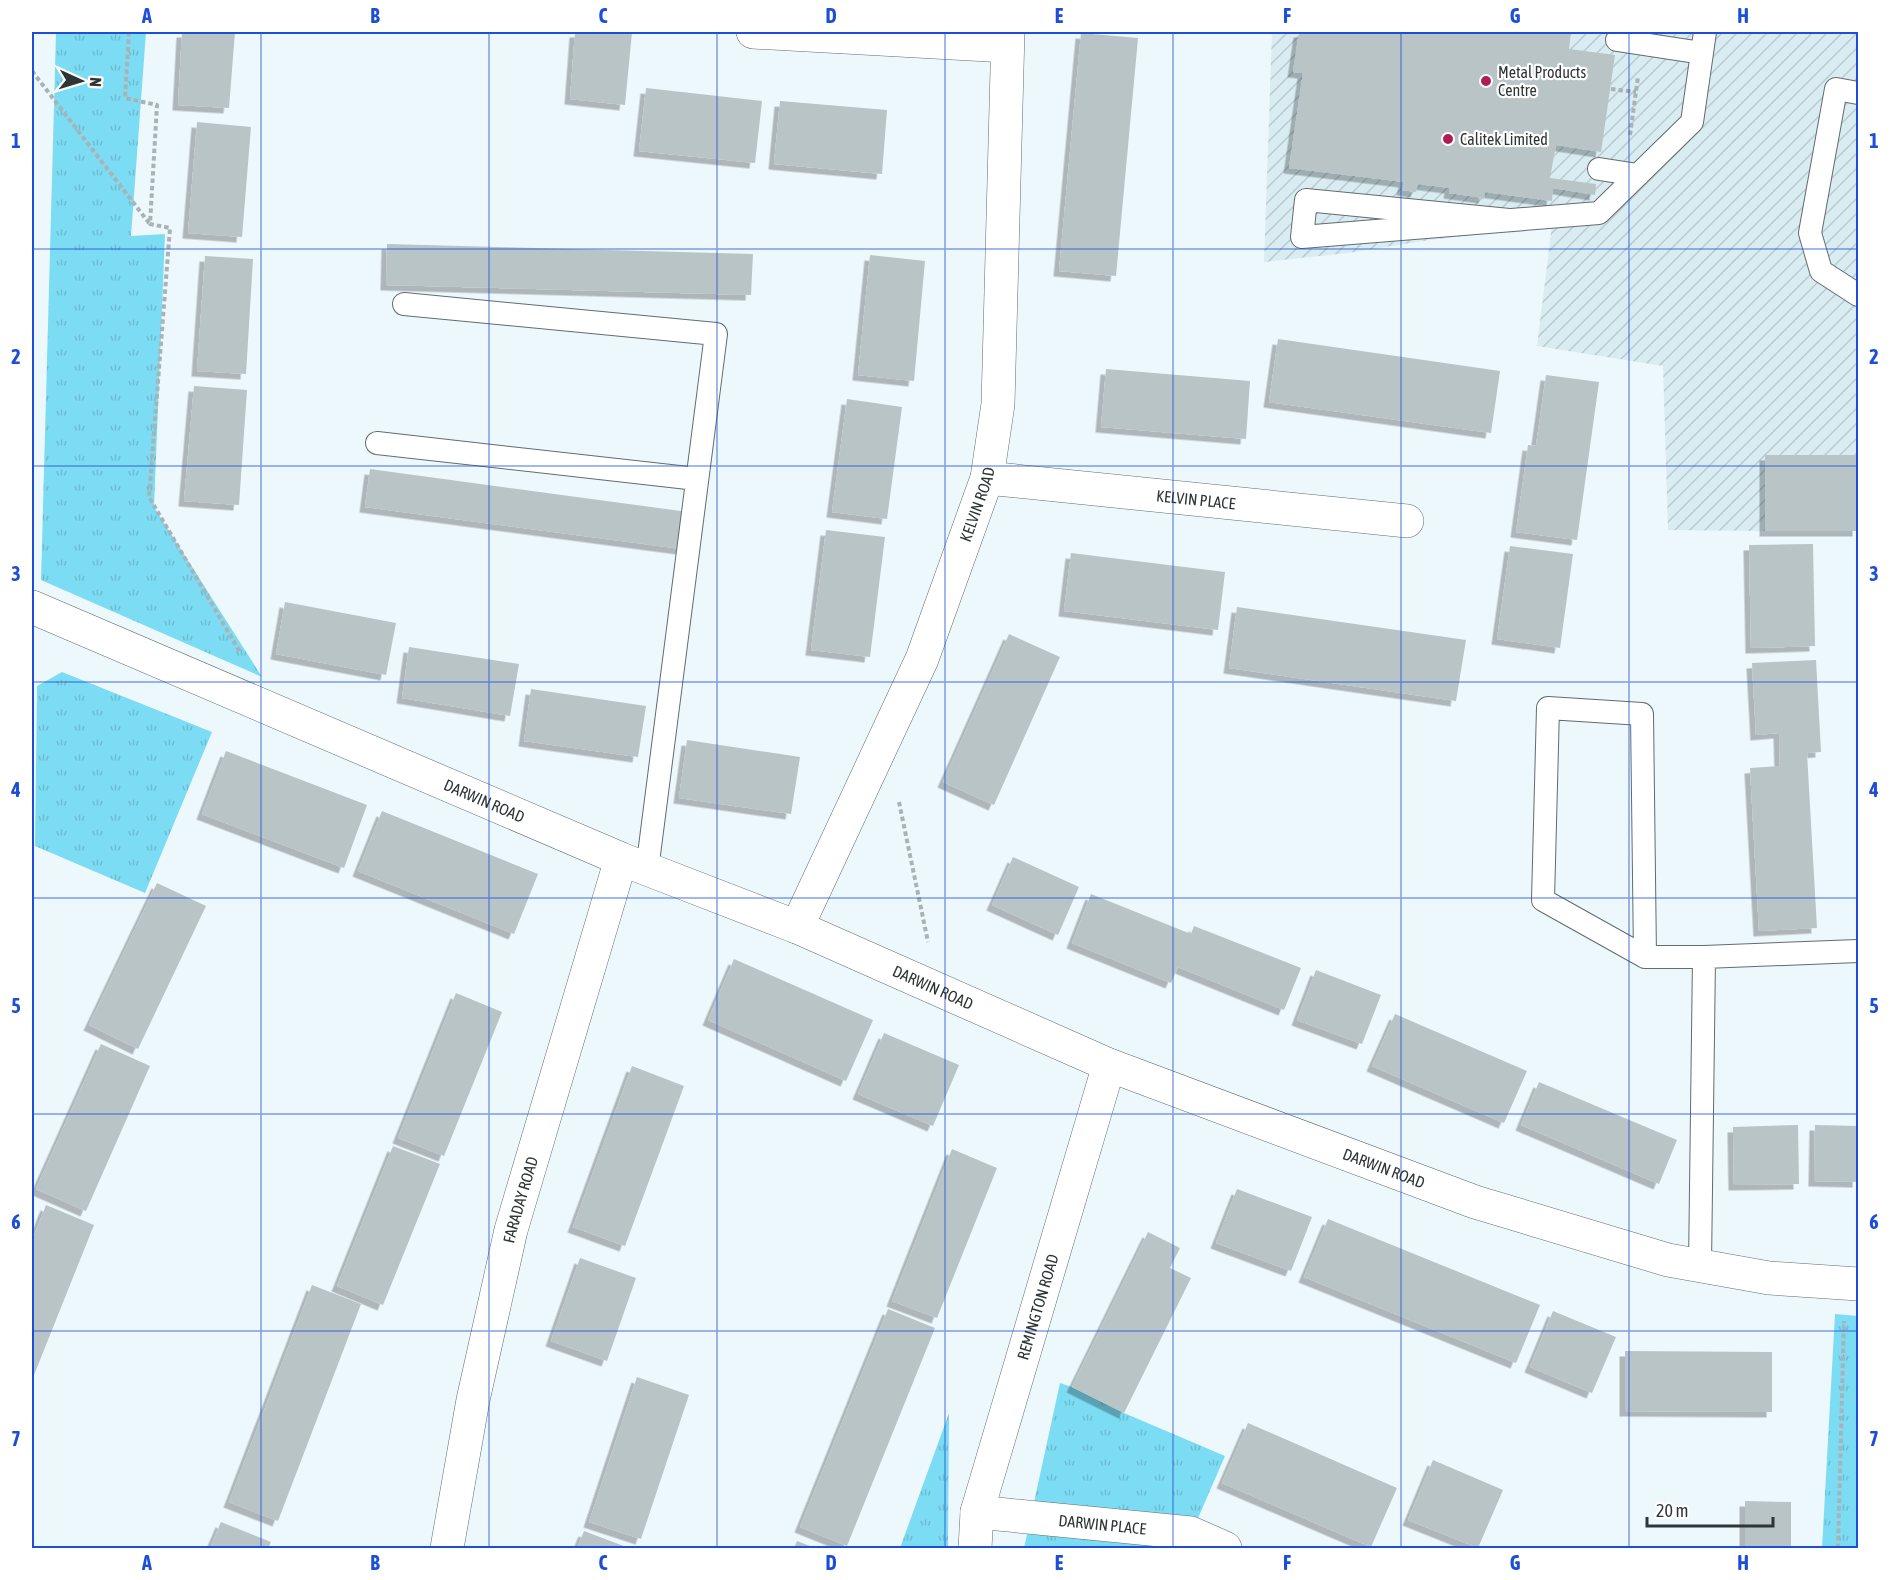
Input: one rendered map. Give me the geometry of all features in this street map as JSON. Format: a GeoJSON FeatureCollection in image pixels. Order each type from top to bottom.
{"type":"FeatureCollection","features":[{"type":"Feature","properties":{"kind":"street","name":"KELVIN ROAD"},"geometry":{"type":"LineString","coordinates":[[753,32],[1007,39],[998,404],[987,477],[922,658],[797,927]]}},
{"type":"Feature","properties":{"kind":"street","name":"KELVIN PLACE"},"geometry":{"type":"LineString","coordinates":[[987,477],[1407,521]]}},
{"type":"Feature","properties":{"kind":"street","name":"DARWIN ROAD"},"geometry":{"type":"LineString","coordinates":[[32,608],[634,865],[797,927],[1109,1065],[1475,1202],[1668,1260],[1768,1278],[1852,1284]]}},
{"type":"Feature","properties":{"kind":"street","name":"FARADAY ROAD"},"geometry":{"type":"LineString","coordinates":[[447,1548],[473,1400],[511,1230],[634,865]]}},
{"type":"Feature","properties":{"kind":"street","name":"REMINGTON ROAD"},"geometry":{"type":"LineString","coordinates":[[975,1548],[977,1512],[1109,1065]]}},
{"type":"Feature","properties":{"kind":"street","name":"DARWIN PLACE"},"geometry":{"type":"LineString","coordinates":[[977,1512],[1191,1533],[1225,1548]]}},
{"type":"Feature","properties":{"kind":"lane"},"geometry":{"type":"LineString","coordinates":[[1509,220],[1306,200],[1302,237],[1599,213],[1631,174],[1692,122],[1704,42],[1642,44],[1617,40]]}},
{"type":"Feature","properties":{"kind":"lane"},"geometry":{"type":"LineString","coordinates":[[1858,93],[1836,90],[1810,233],[1821,271],[1858,295]]}},
{"type":"Feature","properties":{"kind":"lane"},"geometry":{"type":"LineString","coordinates":[[1599,169],[1631,174]]}},
{"type":"Feature","properties":{"kind":"lane"},"geometry":{"type":"LineString","coordinates":[[404,304],[716,334],[697,479],[634,865]]}},
{"type":"Feature","properties":{"kind":"lane"},"geometry":{"type":"LineString","coordinates":[[377,443],[697,479]]}},
{"type":"Feature","properties":{"kind":"lane"},"geometry":{"type":"LineString","coordinates":[[1645,957],[1642,714],[1548,708],[1543,900],[1645,957],[1858,951]]}},
{"type":"Feature","properties":{"kind":"lane"},"geometry":{"type":"LineString","coordinates":[[1700,1266],[1704,957]]}},
{"type":"Feature","properties":{"kind":"path"},"geometry":{"type":"LineString","coordinates":[[129,32],[125,98],[157,105],[150,224]]}},
{"type":"Feature","properties":{"kind":"path"},"geometry":{"type":"LineString","coordinates":[[1631,174],[1636,92],[1642,44]]}},
{"type":"Feature","properties":{"kind":"path"},"geometry":{"type":"LineString","coordinates":[[32,71],[150,224],[170,228],[149,497],[244,660]]}},
{"type":"Feature","properties":{"kind":"path"},"geometry":{"type":"LineString","coordinates":[[1611,89],[1636,92]]}},
{"type":"Feature","properties":{"kind":"path"},"geometry":{"type":"LineString","coordinates":[[898,795],[938,990]]}},
{"type":"Feature","properties":{"kind":"path"},"geometry":{"type":"LineString","coordinates":[[1838,1548],[1852,1284]]}},
{"type":"Feature","properties":{"kind":"shaded area"},"geometry":{"type":"Polygon","coordinates":[[[1272,32],[1858,32],[1858,455],[1765,455],[1765,531],[1668,530],[1663,366],[1537,346],[1552,225],[1264,262],[1272,32]]]}},
{"type":"Feature","properties":{"kind":"green space"},"geometry":{"type":"Polygon","coordinates":[[[56,32],[146,32],[131,236],[165,234],[154,507],[262,677],[41,580],[56,32]]]}},
{"type":"Feature","properties":{"kind":"green space"},"geometry":{"type":"Polygon","coordinates":[[[62,672],[212,732],[145,893],[35,846],[37,686],[62,672]]]}},
{"type":"Feature","properties":{"kind":"green space"},"geometry":{"type":"Polygon","coordinates":[[[1835,1314],[1858,1316],[1858,1548],[1822,1548],[1835,1314]]]}},
{"type":"Feature","properties":{"kind":"green space"},"geometry":{"type":"Polygon","coordinates":[[[1060,1383],[1225,1456],[1185,1548],[1024,1548],[1060,1383]]]}},
{"type":"Feature","properties":{"kind":"green space"},"geometry":{"type":"Polygon","coordinates":[[[949,1413],[948,1548],[900,1548],[949,1413]]]}},
{"type":"Feature","properties":{"kind":"building"},"geometry":{"type":"Polygon","coordinates":[[[182,32],[235,32],[229,108],[178,105],[182,32]]]}},
{"type":"Feature","properties":{"kind":"building"},"geometry":{"type":"Polygon","coordinates":[[[575,32],[632,32],[625,105],[570,99],[575,32]]]}},
{"type":"Feature","properties":{"kind":"building"},"geometry":{"type":"Polygon","coordinates":[[[1299,32],[1571,32],[1569,49],[1615,55],[1601,152],[1556,145],[1550,178],[1596,184],[1595,195],[1553,188],[1552,201],[1485,192],[1484,198],[1449,193],[1450,188],[1418,184],[1416,192],[1402,190],[1404,182],[1289,168],[1303,73],[1293,72],[1299,32]]]}},
{"type":"Feature","properties":{"kind":"building"},"geometry":{"type":"Polygon","coordinates":[[[1081,33],[1138,38],[1116,276],[1059,271],[1081,33]]]}},
{"type":"Feature","properties":{"kind":"building"},"geometry":{"type":"Polygon","coordinates":[[[646,88],[762,101],[755,163],[639,151],[646,88]]]}},
{"type":"Feature","properties":{"kind":"building"},"geometry":{"type":"Polygon","coordinates":[[[780,101],[887,110],[882,174],[774,164],[780,101]]]}},
{"type":"Feature","properties":{"kind":"building"},"geometry":{"type":"Polygon","coordinates":[[[197,122],[251,127],[242,237],[188,233],[197,122]]]}},
{"type":"Feature","properties":{"kind":"building"},"geometry":{"type":"Polygon","coordinates":[[[387,244],[753,254],[751,295],[386,285],[387,244]]]}},
{"type":"Feature","properties":{"kind":"building"},"geometry":{"type":"Polygon","coordinates":[[[870,255],[925,261],[914,381],[858,375],[870,255]]]}},
{"type":"Feature","properties":{"kind":"building"},"geometry":{"type":"Polygon","coordinates":[[[205,256],[253,259],[246,374],[197,371],[205,256]]]}},
{"type":"Feature","properties":{"kind":"building"},"geometry":{"type":"Polygon","coordinates":[[[1278,339],[1500,371],[1491,433],[1269,402],[1278,339]]]}},
{"type":"Feature","properties":{"kind":"building"},"geometry":{"type":"Polygon","coordinates":[[[1106,369],[1250,381],[1246,439],[1101,427],[1106,369]]]}},
{"type":"Feature","properties":{"kind":"building"},"geometry":{"type":"Polygon","coordinates":[[[1546,375],[1599,382],[1577,540],[1516,532],[1528,445],[1536,446],[1546,375]]]}},
{"type":"Feature","properties":{"kind":"building"},"geometry":{"type":"Polygon","coordinates":[[[194,386],[247,390],[239,505],[184,501],[194,386]]]}},
{"type":"Feature","properties":{"kind":"building"},"geometry":{"type":"Polygon","coordinates":[[[847,399],[902,407],[887,519],[832,512],[847,399]]]}},
{"type":"Feature","properties":{"kind":"building"},"geometry":{"type":"Polygon","coordinates":[[[1765,455],[1858,455],[1858,531],[1765,531],[1765,455]]]}},
{"type":"Feature","properties":{"kind":"building"},"geometry":{"type":"Polygon","coordinates":[[[370,469],[688,512],[682,549],[365,507],[370,469]]]}},
{"type":"Feature","properties":{"kind":"building"},"geometry":{"type":"Polygon","coordinates":[[[826,530],[885,537],[870,657],[811,650],[826,530]]]}},
{"type":"Feature","properties":{"kind":"building"},"geometry":{"type":"Polygon","coordinates":[[[1813,544],[1815,646],[1751,648],[1749,545],[1813,544]]]}},
{"type":"Feature","properties":{"kind":"building"},"geometry":{"type":"Polygon","coordinates":[[[1510,546],[1573,554],[1560,648],[1497,639],[1510,546]]]}},
{"type":"Feature","properties":{"kind":"building"},"geometry":{"type":"Polygon","coordinates":[[[1071,553],[1225,572],[1218,630],[1064,611],[1071,553]]]}},
{"type":"Feature","properties":{"kind":"building"},"geometry":{"type":"Polygon","coordinates":[[[285,602],[396,623],[386,675],[276,654],[285,602]]]}},
{"type":"Feature","properties":{"kind":"building"},"geometry":{"type":"Polygon","coordinates":[[[1237,607],[1466,640],[1456,701],[1229,668],[1237,607]]]}},
{"type":"Feature","properties":{"kind":"building"},"geometry":{"type":"Polygon","coordinates":[[[1009,634],[1060,657],[994,805],[943,782],[1009,634]]]}},
{"type":"Feature","properties":{"kind":"building"},"geometry":{"type":"Polygon","coordinates":[[[409,647],[519,664],[510,716],[402,698],[409,647]]]}},
{"type":"Feature","properties":{"kind":"building"},"geometry":{"type":"Polygon","coordinates":[[[1816,660],[1821,752],[1807,753],[1817,928],[1759,931],[1750,768],[1780,766],[1779,733],[1756,735],[1752,663],[1816,660]]]}},
{"type":"Feature","properties":{"kind":"building"},"geometry":{"type":"Polygon","coordinates":[[[531,689],[646,706],[638,757],[524,741],[531,689]]]}},
{"type":"Feature","properties":{"kind":"building"},"geometry":{"type":"Polygon","coordinates":[[[687,740],[800,757],[791,814],[679,798],[687,740]]]}},
{"type":"Feature","properties":{"kind":"building"},"geometry":{"type":"Polygon","coordinates":[[[226,751],[367,805],[344,868],[202,814],[226,751]]]}},
{"type":"Feature","properties":{"kind":"building"},"geometry":{"type":"Polygon","coordinates":[[[382,811],[538,874],[514,934],[358,871],[382,811]]]}},
{"type":"Feature","properties":{"kind":"building"},"geometry":{"type":"Polygon","coordinates":[[[1013,857],[1079,887],[1058,935],[992,905],[1013,857]]]}},
{"type":"Feature","properties":{"kind":"building"},"geometry":{"type":"Polygon","coordinates":[[[157,883],[206,906],[138,1049],[89,1025],[157,883]]]}},
{"type":"Feature","properties":{"kind":"building"},"geometry":{"type":"Polygon","coordinates":[[[1091,894],[1191,934],[1194,926],[1301,968],[1284,1010],[1178,967],[1171,983],[1072,943],[1091,894]]]}},
{"type":"Feature","properties":{"kind":"building"},"geometry":{"type":"Polygon","coordinates":[[[734,959],[873,1020],[846,1081],[708,1020],[734,959]]]}},
{"type":"Feature","properties":{"kind":"building"},"geometry":{"type":"Polygon","coordinates":[[[1316,970],[1381,995],[1362,1044],[1297,1020],[1316,970]]]}},
{"type":"Feature","properties":{"kind":"building"},"geometry":{"type":"Polygon","coordinates":[[[456,993],[502,1012],[444,1156],[398,1138],[456,993]]]}},
{"type":"Feature","properties":{"kind":"building"},"geometry":{"type":"Polygon","coordinates":[[[1395,1014],[1527,1071],[1504,1123],[1372,1066],[1395,1014]]]}},
{"type":"Feature","properties":{"kind":"building"},"geometry":{"type":"Polygon","coordinates":[[[884,1033],[959,1065],[933,1126],[858,1094],[884,1033]]]}},
{"type":"Feature","properties":{"kind":"building"},"geometry":{"type":"Polygon","coordinates":[[[101,1044],[150,1066],[86,1211],[36,1189],[101,1044]]]}},
{"type":"Feature","properties":{"kind":"building"},"geometry":{"type":"Polygon","coordinates":[[[632,1066],[684,1086],[625,1246],[573,1227],[632,1066]]]}},
{"type":"Feature","properties":{"kind":"building"},"geometry":{"type":"Polygon","coordinates":[[[1539,1082],[1677,1140],[1659,1184],[1521,1125],[1539,1082]]]}},
{"type":"Feature","properties":{"kind":"building"},"geometry":{"type":"Polygon","coordinates":[[[1798,1125],[1799,1184],[1734,1185],[1733,1127],[1798,1125]]]}},
{"type":"Feature","properties":{"kind":"building"},"geometry":{"type":"Polygon","coordinates":[[[1815,1125],[1858,1126],[1858,1182],[1814,1181],[1815,1125]]]}},
{"type":"Feature","properties":{"kind":"building"},"geometry":{"type":"Polygon","coordinates":[[[393,1146],[440,1164],[383,1305],[337,1286],[393,1146]]]}},
{"type":"Feature","properties":{"kind":"building"},"geometry":{"type":"Polygon","coordinates":[[[952,1149],[997,1168],[937,1318],[892,1301],[952,1149]]]}},
{"type":"Feature","properties":{"kind":"building"},"geometry":{"type":"Polygon","coordinates":[[[1237,1189],[1312,1217],[1291,1271],[1216,1243],[1237,1189]]]}},
{"type":"Feature","properties":{"kind":"building"},"geometry":{"type":"Polygon","coordinates":[[[46,1205],[94,1225],[32,1380],[32,1241],[46,1205]]]}},
{"type":"Feature","properties":{"kind":"building"},"geometry":{"type":"Polygon","coordinates":[[[1328,1219],[1540,1305],[1516,1363],[1304,1277],[1328,1219]]]}},
{"type":"Feature","properties":{"kind":"building"},"geometry":{"type":"Polygon","coordinates":[[[1148,1232],[1180,1248],[1170,1268],[1191,1278],[1124,1413],[1072,1387],[1148,1232]]]}},
{"type":"Feature","properties":{"kind":"building"},"geometry":{"type":"Polygon","coordinates":[[[580,1258],[636,1278],[607,1361],[551,1341],[580,1258]]]}},
{"type":"Feature","properties":{"kind":"building"},"geometry":{"type":"Polygon","coordinates":[[[312,1285],[361,1304],[278,1521],[229,1502],[312,1285]]]}},
{"type":"Feature","properties":{"kind":"building"},"geometry":{"type":"Polygon","coordinates":[[[888,1309],[935,1328],[847,1546],[800,1527],[888,1309]]]}},
{"type":"Feature","properties":{"kind":"building"},"geometry":{"type":"Polygon","coordinates":[[[1553,1311],[1616,1337],[1592,1393],[1530,1367],[1553,1311]]]}},
{"type":"Feature","properties":{"kind":"building"},"geometry":{"type":"Polygon","coordinates":[[[1625,1351],[1772,1352],[1772,1412],[1625,1411],[1625,1351]]]}},
{"type":"Feature","properties":{"kind":"building"},"geometry":{"type":"Polygon","coordinates":[[[637,1377],[689,1395],[641,1539],[589,1522],[637,1377]]]}},
{"type":"Feature","properties":{"kind":"building"},"geometry":{"type":"Polygon","coordinates":[[[1248,1423],[1397,1488],[1371,1547],[1222,1483],[1248,1423]]]}},
{"type":"Feature","properties":{"kind":"building"},"geometry":{"type":"Polygon","coordinates":[[[1433,1460],[1503,1490],[1478,1548],[1408,1520],[1433,1460]]]}},
{"type":"Feature","properties":{"kind":"building"},"geometry":{"type":"Polygon","coordinates":[[[1745,1501],[1791,1502],[1791,1548],[1745,1548],[1745,1501]]]}},
{"type":"Feature","properties":{"kind":"building"},"geometry":{"type":"Polygon","coordinates":[[[221,1522],[271,1542],[268,1548],[210,1548],[221,1522]]]}},
{"type":"Feature","properties":{"kind":"building"},"geometry":{"type":"Polygon","coordinates":[[[584,1531],[629,1548],[577,1548],[584,1531]]]}},
{"type":"Feature","properties":{"kind":"building"},"geometry":{"type":"Polygon","coordinates":[[[797,1541],[815,1548],[794,1548],[797,1541]]]}},
{"type":"Feature","properties":{"kind":"place","name":"Metal Products Centre"},"geometry":{"type":"Point","coordinates":[1486,81]}},
{"type":"Feature","properties":{"kind":"place","name":"Calitek Limited"},"geometry":{"type":"Point","coordinates":[1448,139]}}]}
